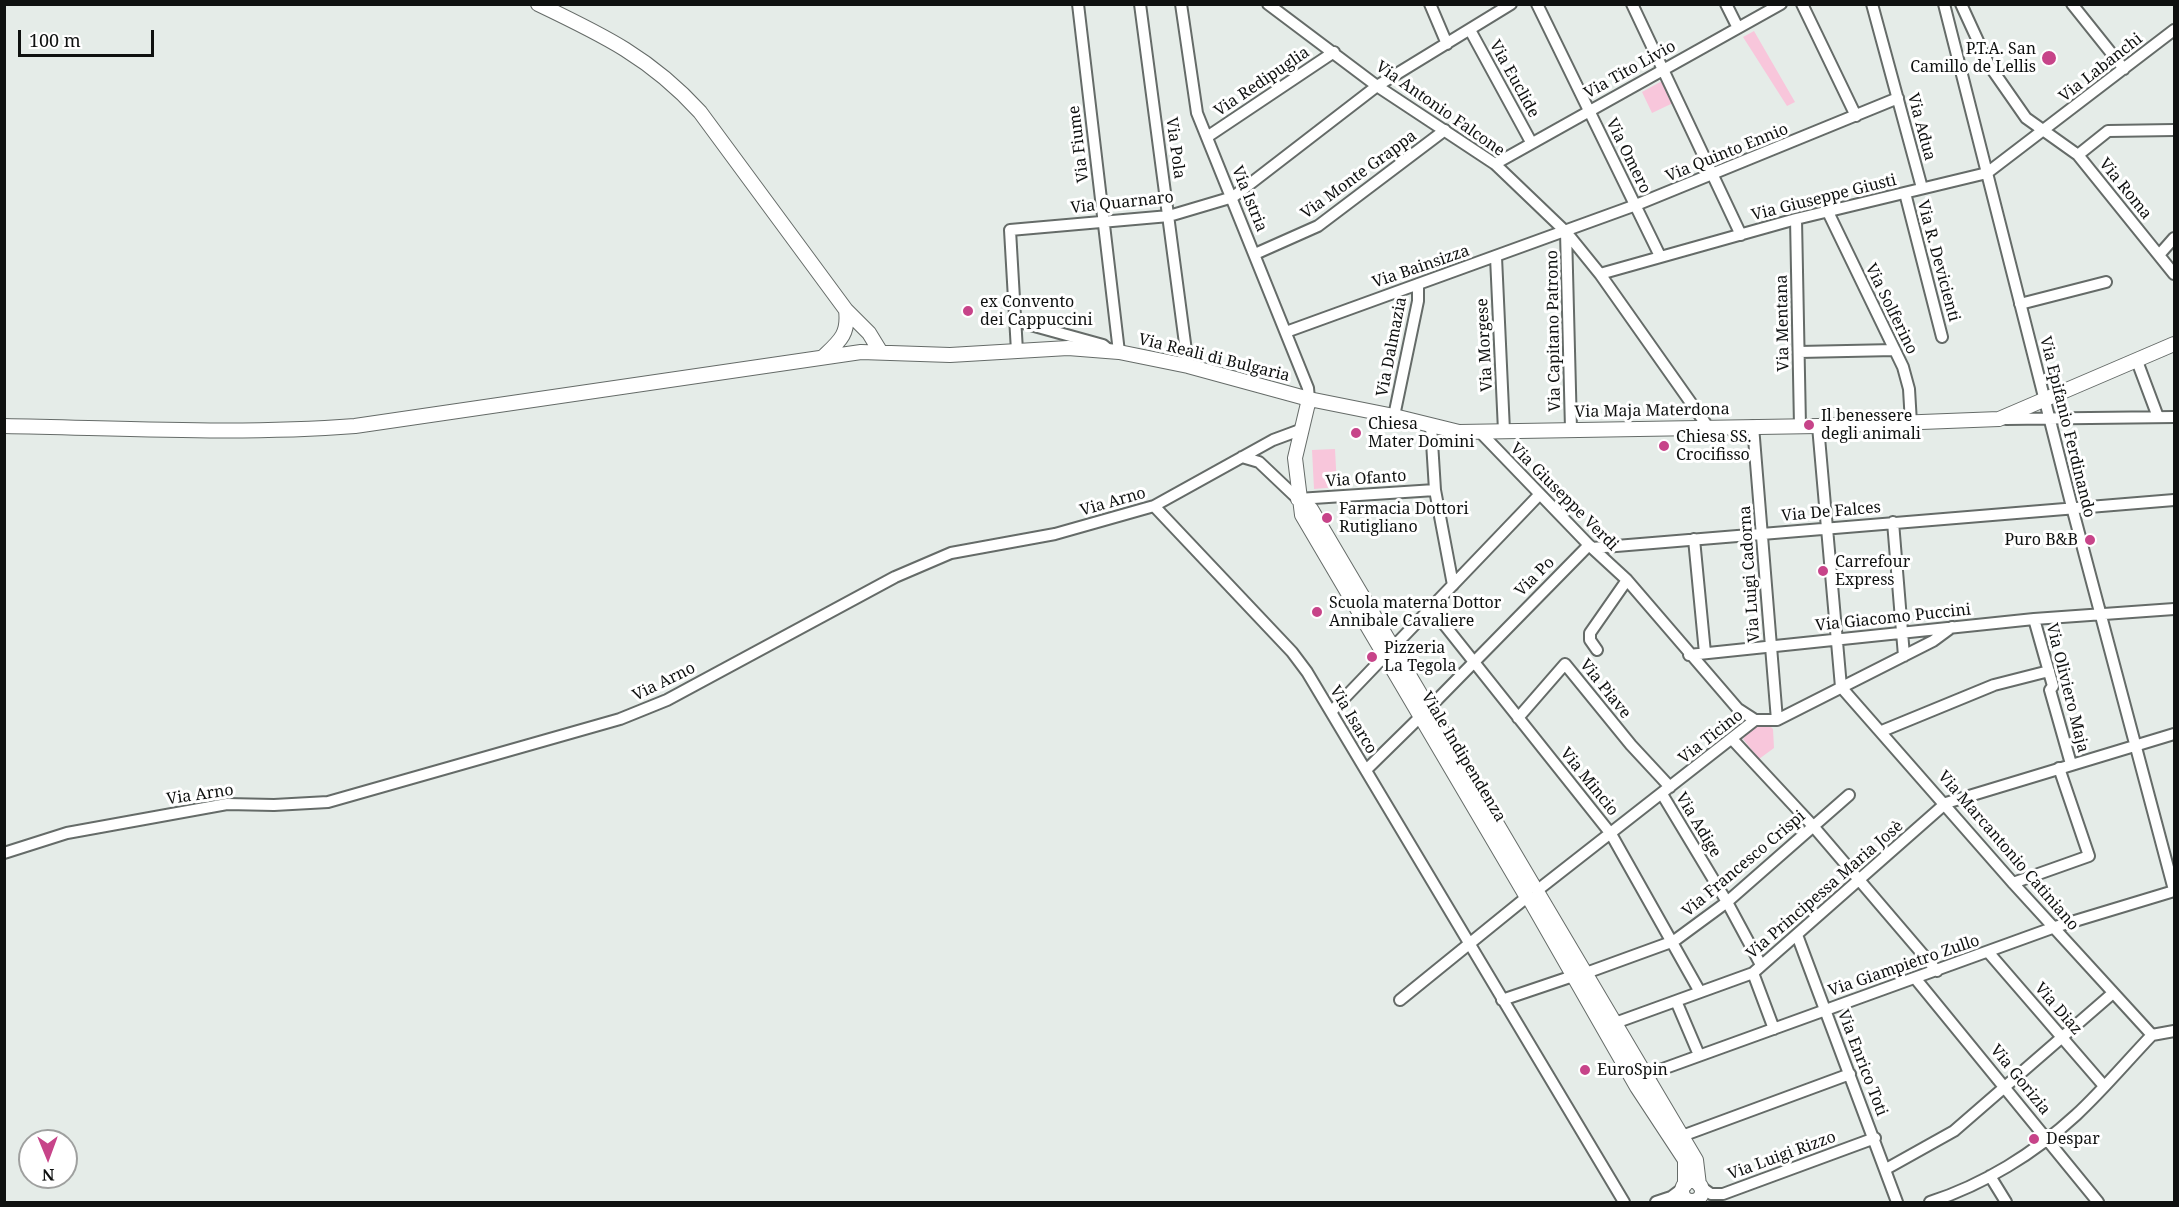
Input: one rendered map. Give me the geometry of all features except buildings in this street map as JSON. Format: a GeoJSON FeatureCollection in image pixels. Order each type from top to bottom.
{"type":"FeatureCollection","features":[{"type":"Feature","properties":{"kind":"main road"},"geometry":{"type":"LineString","coordinates":[[538,4],[609,38],[644,60],[679,89],[707,122],[846,310],[869,333],[880,351]]}},
{"type":"Feature","properties":{"kind":"main road"},"geometry":{"type":"LineString","coordinates":[[846,310],[848,326],[861,352]]}},
{"type":"Feature","properties":{"kind":"main road"},"geometry":{"type":"LineString","coordinates":[[823,357],[839,342],[848,326]]}},
{"type":"Feature","properties":{"kind":"main road","name":"Via Maja Materdona"},"geometry":{"type":"LineString","coordinates":[[1310,399],[1459,432],[1481,433],[1571,429],[1818,426],[1999,419],[2175,344]]}},
{"type":"Feature","properties":{"kind":"main road","name":"Via Reali di Bulgaria"},"geometry":{"type":"LineString","coordinates":[[4,426],[246,432],[356,426],[823,357],[880,351],[928,355],[1068,348],[1115,352],[1188,366],[1310,399]]}},
{"type":"Feature","properties":{"kind":"main road","name":"Viale Indipendenza"},"geometry":{"type":"LineString","coordinates":[[1310,399],[1300,430],[1295,458],[1298,498],[1302,515],[1388,652],[1580,974],[1637,1087],[1685,1160],[1692,1194]]}},
{"type":"Feature","properties":{"kind":"main road","name":"Viale Indipendenza"},"geometry":{"type":"LineString","coordinates":[[1580,974],[1615,1023],[1696,1160],[1692,1194]]}},
{"type":"Feature","properties":{"kind":"main road","name":"Viale Indipendenza"},"geometry":{"type":"LineString","coordinates":[[1692,1194],[1713,1203]]}},
{"type":"Feature","properties":{"kind":"street","name":"Via Fiume"},"geometry":{"type":"LineString","coordinates":[[1078,4],[1103,219],[1115,352]]}},
{"type":"Feature","properties":{"kind":"street","name":"Via Pola"},"geometry":{"type":"LineString","coordinates":[[1140,4],[1188,366]]}},
{"type":"Feature","properties":{"kind":"street","name":"Via Istria"},"geometry":{"type":"LineString","coordinates":[[1181,4],[1197,113],[1286,332],[1308,388],[1310,399]]}},
{"type":"Feature","properties":{"kind":"street"},"geometry":{"type":"LineString","coordinates":[[1430,4],[1447,44]]}},
{"type":"Feature","properties":{"kind":"street","name":"Via Quarnaro"},"geometry":{"type":"LineString","coordinates":[[1016,321],[1010,230],[1103,219],[1169,216],[1233,198],[1377,86],[1511,4]]}},
{"type":"Feature","properties":{"kind":"street","name":"Via Omero"},"geometry":{"type":"LineString","coordinates":[[1537,4],[1660,256]]}},
{"type":"Feature","properties":{"kind":"street"},"geometry":{"type":"LineString","coordinates":[[1632,4],[1665,69],[1741,235]]}},
{"type":"Feature","properties":{"kind":"street"},"geometry":{"type":"LineString","coordinates":[[1726,4],[1738,28]]}},
{"type":"Feature","properties":{"kind":"street","name":"Via Tito Livio"},"geometry":{"type":"LineString","coordinates":[[1495,164],[1781,4]]}},
{"type":"Feature","properties":{"kind":"street"},"geometry":{"type":"LineString","coordinates":[[1803,4],[1856,116]]}},
{"type":"Feature","properties":{"kind":"street","name":"Via Adua"},"geometry":{"type":"LineString","coordinates":[[1872,4],[1922,188]]}},
{"type":"Feature","properties":{"kind":"street","name":"Via Epifanio Ferdinando"},"geometry":{"type":"LineString","coordinates":[[1944,4],[2020,304],[2051,416],[2072,507],[2175,890]]}},
{"type":"Feature","properties":{"kind":"street","name":"Via Roma"},"geometry":{"type":"LineString","coordinates":[[1961,4],[1989,65],[2026,118],[2078,155],[2175,274]]}},
{"type":"Feature","properties":{"kind":"street"},"geometry":{"type":"LineString","coordinates":[[2072,4],[2124,69]]}},
{"type":"Feature","properties":{"kind":"street","name":"Via Antonio Falcone"},"geometry":{"type":"LineString","coordinates":[[1274,6],[1377,86],[1495,164],[1566,232],[1600,274],[1708,427]]}},
{"type":"Feature","properties":{"kind":"street","name":"Via Euclide"},"geometry":{"type":"LineString","coordinates":[[1470,30],[1531,142]]}},
{"type":"Feature","properties":{"kind":"street","name":"Via Labanchi"},"geometry":{"type":"LineString","coordinates":[[2045,130],[2175,30]]}},
{"type":"Feature","properties":{"kind":"street","name":"Via Redipuglia"},"geometry":{"type":"LineString","coordinates":[[1207,137],[1334,52]]}},
{"type":"Feature","properties":{"kind":"street","name":"Via Quinto Ennio"},"geometry":{"type":"LineString","coordinates":[[1566,232],[1713,175],[1898,98]]}},
{"type":"Feature","properties":{"kind":"street","name":"Via Monte Grappa"},"geometry":{"type":"LineString","coordinates":[[1255,254],[1318,226],[1444,130]]}},
{"type":"Feature","properties":{"kind":"street","name":"Via Giuseppe Giusti"},"geometry":{"type":"LineString","coordinates":[[1600,274],[1796,219],[1987,173],[2045,130]]}},
{"type":"Feature","properties":{"kind":"street"},"geometry":{"type":"LineString","coordinates":[[2078,155],[2108,131],[2175,130]]}},
{"type":"Feature","properties":{"kind":"street","name":"Via R. Devicienti"},"geometry":{"type":"LineString","coordinates":[[1905,193],[1942,337]]}},
{"type":"Feature","properties":{"kind":"street","name":"Via Solferino"},"geometry":{"type":"LineString","coordinates":[[1828,212],[1895,350],[1909,389],[1911,423]]}},
{"type":"Feature","properties":{"kind":"street","name":"Via Mentana"},"geometry":{"type":"LineString","coordinates":[[1796,219],[1800,426]]}},
{"type":"Feature","properties":{"kind":"street","name":"Via Bainsizza"},"geometry":{"type":"LineString","coordinates":[[1286,332],[1566,232]]}},
{"type":"Feature","properties":{"kind":"street","name":"Via Capitano Patrono"},"geometry":{"type":"LineString","coordinates":[[1566,232],[1571,429]]}},
{"type":"Feature","properties":{"kind":"street"},"geometry":{"type":"LineString","coordinates":[[2159,255],[2175,238]]}},
{"type":"Feature","properties":{"kind":"street","name":"Via Morgese"},"geometry":{"type":"LineString","coordinates":[[1496,257],[1504,431]]}},
{"type":"Feature","properties":{"kind":"street"},"geometry":{"type":"LineString","coordinates":[[2020,304],[2106,282]]}},
{"type":"Feature","properties":{"kind":"street","name":"Via Dalmazia"},"geometry":{"type":"LineString","coordinates":[[1394,416],[1418,301],[1418,284]]}},
{"type":"Feature","properties":{"kind":"street"},"geometry":{"type":"LineString","coordinates":[[1016,321],[1017,351]]}},
{"type":"Feature","properties":{"kind":"street","name":"Via Reali di Bulgaria"},"geometry":{"type":"LineString","coordinates":[[1016,321],[1102,345],[1115,352]]}},
{"type":"Feature","properties":{"kind":"street"},"geometry":{"type":"LineString","coordinates":[[1799,352],[1895,350]]}},
{"type":"Feature","properties":{"kind":"street"},"geometry":{"type":"LineString","coordinates":[[2137,361],[2158,417]]}},
{"type":"Feature","properties":{"kind":"street","name":"Via Maja Materdona"},"geometry":{"type":"LineString","coordinates":[[1999,419],[2051,416],[2175,417]]}},
{"type":"Feature","properties":{"kind":"street"},"geometry":{"type":"LineString","coordinates":[[1431,426],[1435,490],[1454,585]]}},
{"type":"Feature","properties":{"kind":"street","name":"Via Luigi Cadorna"},"geometry":{"type":"LineString","coordinates":[[1753,426],[1777,720]]}},
{"type":"Feature","properties":{"kind":"street"},"geometry":{"type":"LineString","coordinates":[[1818,426],[1841,687]]}},
{"type":"Feature","properties":{"kind":"street","name":"Via Arno"},"geometry":{"type":"LineString","coordinates":[[4,853],[67,833],[227,804],[274,806],[328,802],[620,719],[667,700],[895,577],[951,554],[1055,534],[1154,507],[1273,440],[1300,430]]}},
{"type":"Feature","properties":{"kind":"street","name":"Via Giuseppe Verdi"},"geometry":{"type":"LineString","coordinates":[[1481,433],[1627,580],[1689,655],[1738,709],[1755,720]]}},
{"type":"Feature","properties":{"kind":"street"},"geometry":{"type":"LineString","coordinates":[[1242,457],[1259,462],[1298,498]]}},
{"type":"Feature","properties":{"kind":"street","name":"Via Ofanto"},"geometry":{"type":"LineString","coordinates":[[1298,498],[1435,490]]}},
{"type":"Feature","properties":{"kind":"street"},"geometry":{"type":"LineString","coordinates":[[1332,711],[1540,494]]}},
{"type":"Feature","properties":{"kind":"street","name":"Via De Falces"},"geometry":{"type":"LineString","coordinates":[[1591,546],[2175,500]]}},
{"type":"Feature","properties":{"kind":"street","name":"Via Isarco"},"geometry":{"type":"LineString","coordinates":[[1154,507],[1292,652],[1332,711],[1623,1203]]}},
{"type":"Feature","properties":{"kind":"street"},"geometry":{"type":"LineString","coordinates":[[1893,522],[1904,656]]}},
{"type":"Feature","properties":{"kind":"street"},"geometry":{"type":"LineString","coordinates":[[1694,539],[1705,653]]}},
{"type":"Feature","properties":{"kind":"street","name":"Via Po"},"geometry":{"type":"LineString","coordinates":[[1366,770],[1591,546]]}},
{"type":"Feature","properties":{"kind":"street"},"geometry":{"type":"LineString","coordinates":[[1597,650],[1590,640],[1590,633],[1627,580]]}},
{"type":"Feature","properties":{"kind":"street","name":"Via Mincio"},"geometry":{"type":"LineString","coordinates":[[1431,608],[1611,834],[1674,941],[1700,992]]}},
{"type":"Feature","properties":{"kind":"street","name":"Via Giacomo Puccini"},"geometry":{"type":"LineString","coordinates":[[1689,655],[2034,619],[2175,609]]}},
{"type":"Feature","properties":{"kind":"street","name":"Via Oliviero Maja"},"geometry":{"type":"LineString","coordinates":[[2034,619],[2053,686],[2050,690],[2071,764]]}},
{"type":"Feature","properties":{"kind":"street","name":"Via Ticino"},"geometry":{"type":"LineString","coordinates":[[1400,1000],[1532,893],[1611,834],[1755,720],[1777,720],[1934,641],[1952,627]]}},
{"type":"Feature","properties":{"kind":"street","name":"Via Piave"},"geometry":{"type":"LineString","coordinates":[[1518,718],[1565,664],[1666,790]]}},
{"type":"Feature","properties":{"kind":"street"},"geometry":{"type":"LineString","coordinates":[[1882,731],[1994,685],[2049,671]]}},
{"type":"Feature","properties":{"kind":"street","name":"Via Marcantonio Catiniano"},"geometry":{"type":"LineString","coordinates":[[1841,687],[1946,803],[2013,883],[2152,1035]]}},
{"type":"Feature","properties":{"kind":"street"},"geometry":{"type":"LineString","coordinates":[[1946,803],[2175,734]]}},
{"type":"Feature","properties":{"kind":"street"},"geometry":{"type":"LineString","coordinates":[[1732,739],[1813,826],[1937,971]]}},
{"type":"Feature","properties":{"kind":"street"},"geometry":{"type":"LineString","coordinates":[[2013,883],[2088,856],[2059,768]]}},
{"type":"Feature","properties":{"kind":"street","name":"Via Adige"},"geometry":{"type":"LineString","coordinates":[[1666,790],[1727,902],[1757,969],[1774,1029]]}},
{"type":"Feature","properties":{"kind":"street","name":"Via Francesco Crispi"},"geometry":{"type":"LineString","coordinates":[[1502,1000],[1674,941],[1727,902],[1849,795]]}},
{"type":"Feature","properties":{"kind":"street","name":"Via Principessa Maria Josè"},"geometry":{"type":"LineString","coordinates":[[1615,1023],[1757,969],[1946,803]]}},
{"type":"Feature","properties":{"kind":"street","name":"Via Giampietro Zullo"},"geometry":{"type":"LineString","coordinates":[[1646,1075],[1989,953],[2055,927],[2175,890]]}},
{"type":"Feature","properties":{"kind":"street","name":"Via Enrico Toti"},"geometry":{"type":"LineString","coordinates":[[1797,935],[1875,1138],[1897,1203]]}},
{"type":"Feature","properties":{"kind":"street","name":"Via Diaz"},"geometry":{"type":"LineString","coordinates":[[1989,953],[2104,1086]]}},
{"type":"Feature","properties":{"kind":"street","name":"Via Gorizia"},"geometry":{"type":"LineString","coordinates":[[1916,978],[2049,1138],[2098,1203]]}},
{"type":"Feature","properties":{"kind":"street"},"geometry":{"type":"LineString","coordinates":[[1886,1169],[1954,1131],[2113,993]]}},
{"type":"Feature","properties":{"kind":"street"},"geometry":{"type":"LineString","coordinates":[[1676,1001],[1700,1055]]}},
{"type":"Feature","properties":{"kind":"street"},"geometry":{"type":"LineString","coordinates":[[1930,1203],[1956,1198],[2049,1138],[2077,1114],[2152,1035],[2175,1031]]}},
{"type":"Feature","properties":{"kind":"street"},"geometry":{"type":"LineString","coordinates":[[1682,1136],[1850,1074]]}},
{"type":"Feature","properties":{"kind":"street","name":"Via Luigi Rizzo"},"geometry":{"type":"LineString","coordinates":[[1692,1194],[1723,1194],[1875,1138]]}},
{"type":"Feature","properties":{"kind":"street"},"geometry":{"type":"LineString","coordinates":[[1990,1176],[2006,1203]]}},
{"type":"Feature","properties":{"kind":"street"},"geometry":{"type":"LineString","coordinates":[[1656,1203],[1692,1194]]}},
{"type":"Feature","properties":{"kind":"shaded area"},"geometry":{"type":"Polygon","coordinates":[[[1754,31],[1795,102],[1787,106],[1743,37],[1754,31]]]}},
{"type":"Feature","properties":{"kind":"shaded area"},"geometry":{"type":"Polygon","coordinates":[[[1662,81],[1673,103],[1652,113],[1642,92],[1662,81]]]}},
{"type":"Feature","properties":{"kind":"shaded area"},"geometry":{"type":"Polygon","coordinates":[[[1335,449],[1337,487],[1314,489],[1312,450],[1335,449]]]}},
{"type":"Feature","properties":{"kind":"shaded area"},"geometry":{"type":"Polygon","coordinates":[[[1754,726],[1770,726],[1773,729],[1774,748],[1759,759],[1743,739],[1754,726]]]}},
{"type":"Feature","properties":{"kind":"place","name":"P.T.A. San Camillo de Lellis"},"geometry":{"type":"Point","coordinates":[2049,58]}},
{"type":"Feature","properties":{"kind":"place","name":"ex Convento dei Cappuccini"},"geometry":{"type":"Point","coordinates":[968,311]}},
{"type":"Feature","properties":{"kind":"place","name":"Il benessere degli animali"},"geometry":{"type":"Point","coordinates":[1809,425]}},
{"type":"Feature","properties":{"kind":"place","name":"Chiesa Mater Domini"},"geometry":{"type":"Point","coordinates":[1356,433]}},
{"type":"Feature","properties":{"kind":"place","name":"Chiesa SS. Crocifisso"},"geometry":{"type":"Point","coordinates":[1664,446]}},
{"type":"Feature","properties":{"kind":"place","name":"Farmacia Dottori Rutigliano"},"geometry":{"type":"Point","coordinates":[1327,518]}},
{"type":"Feature","properties":{"kind":"place","name":"Puro B&B"},"geometry":{"type":"Point","coordinates":[2090,540]}},
{"type":"Feature","properties":{"kind":"place","name":"Carrefour Express"},"geometry":{"type":"Point","coordinates":[1823,571]}},
{"type":"Feature","properties":{"kind":"place","name":"Scuola materna Dottor Annibale Cavaliere"},"geometry":{"type":"Point","coordinates":[1317,612]}},
{"type":"Feature","properties":{"kind":"place","name":"Pizzeria La Tegola"},"geometry":{"type":"Point","coordinates":[1372,657]}},
{"type":"Feature","properties":{"kind":"place","name":"EuroSpin"},"geometry":{"type":"Point","coordinates":[1585,1070]}},
{"type":"Feature","properties":{"kind":"place","name":"Despar"},"geometry":{"type":"Point","coordinates":[2034,1139]}}]}
